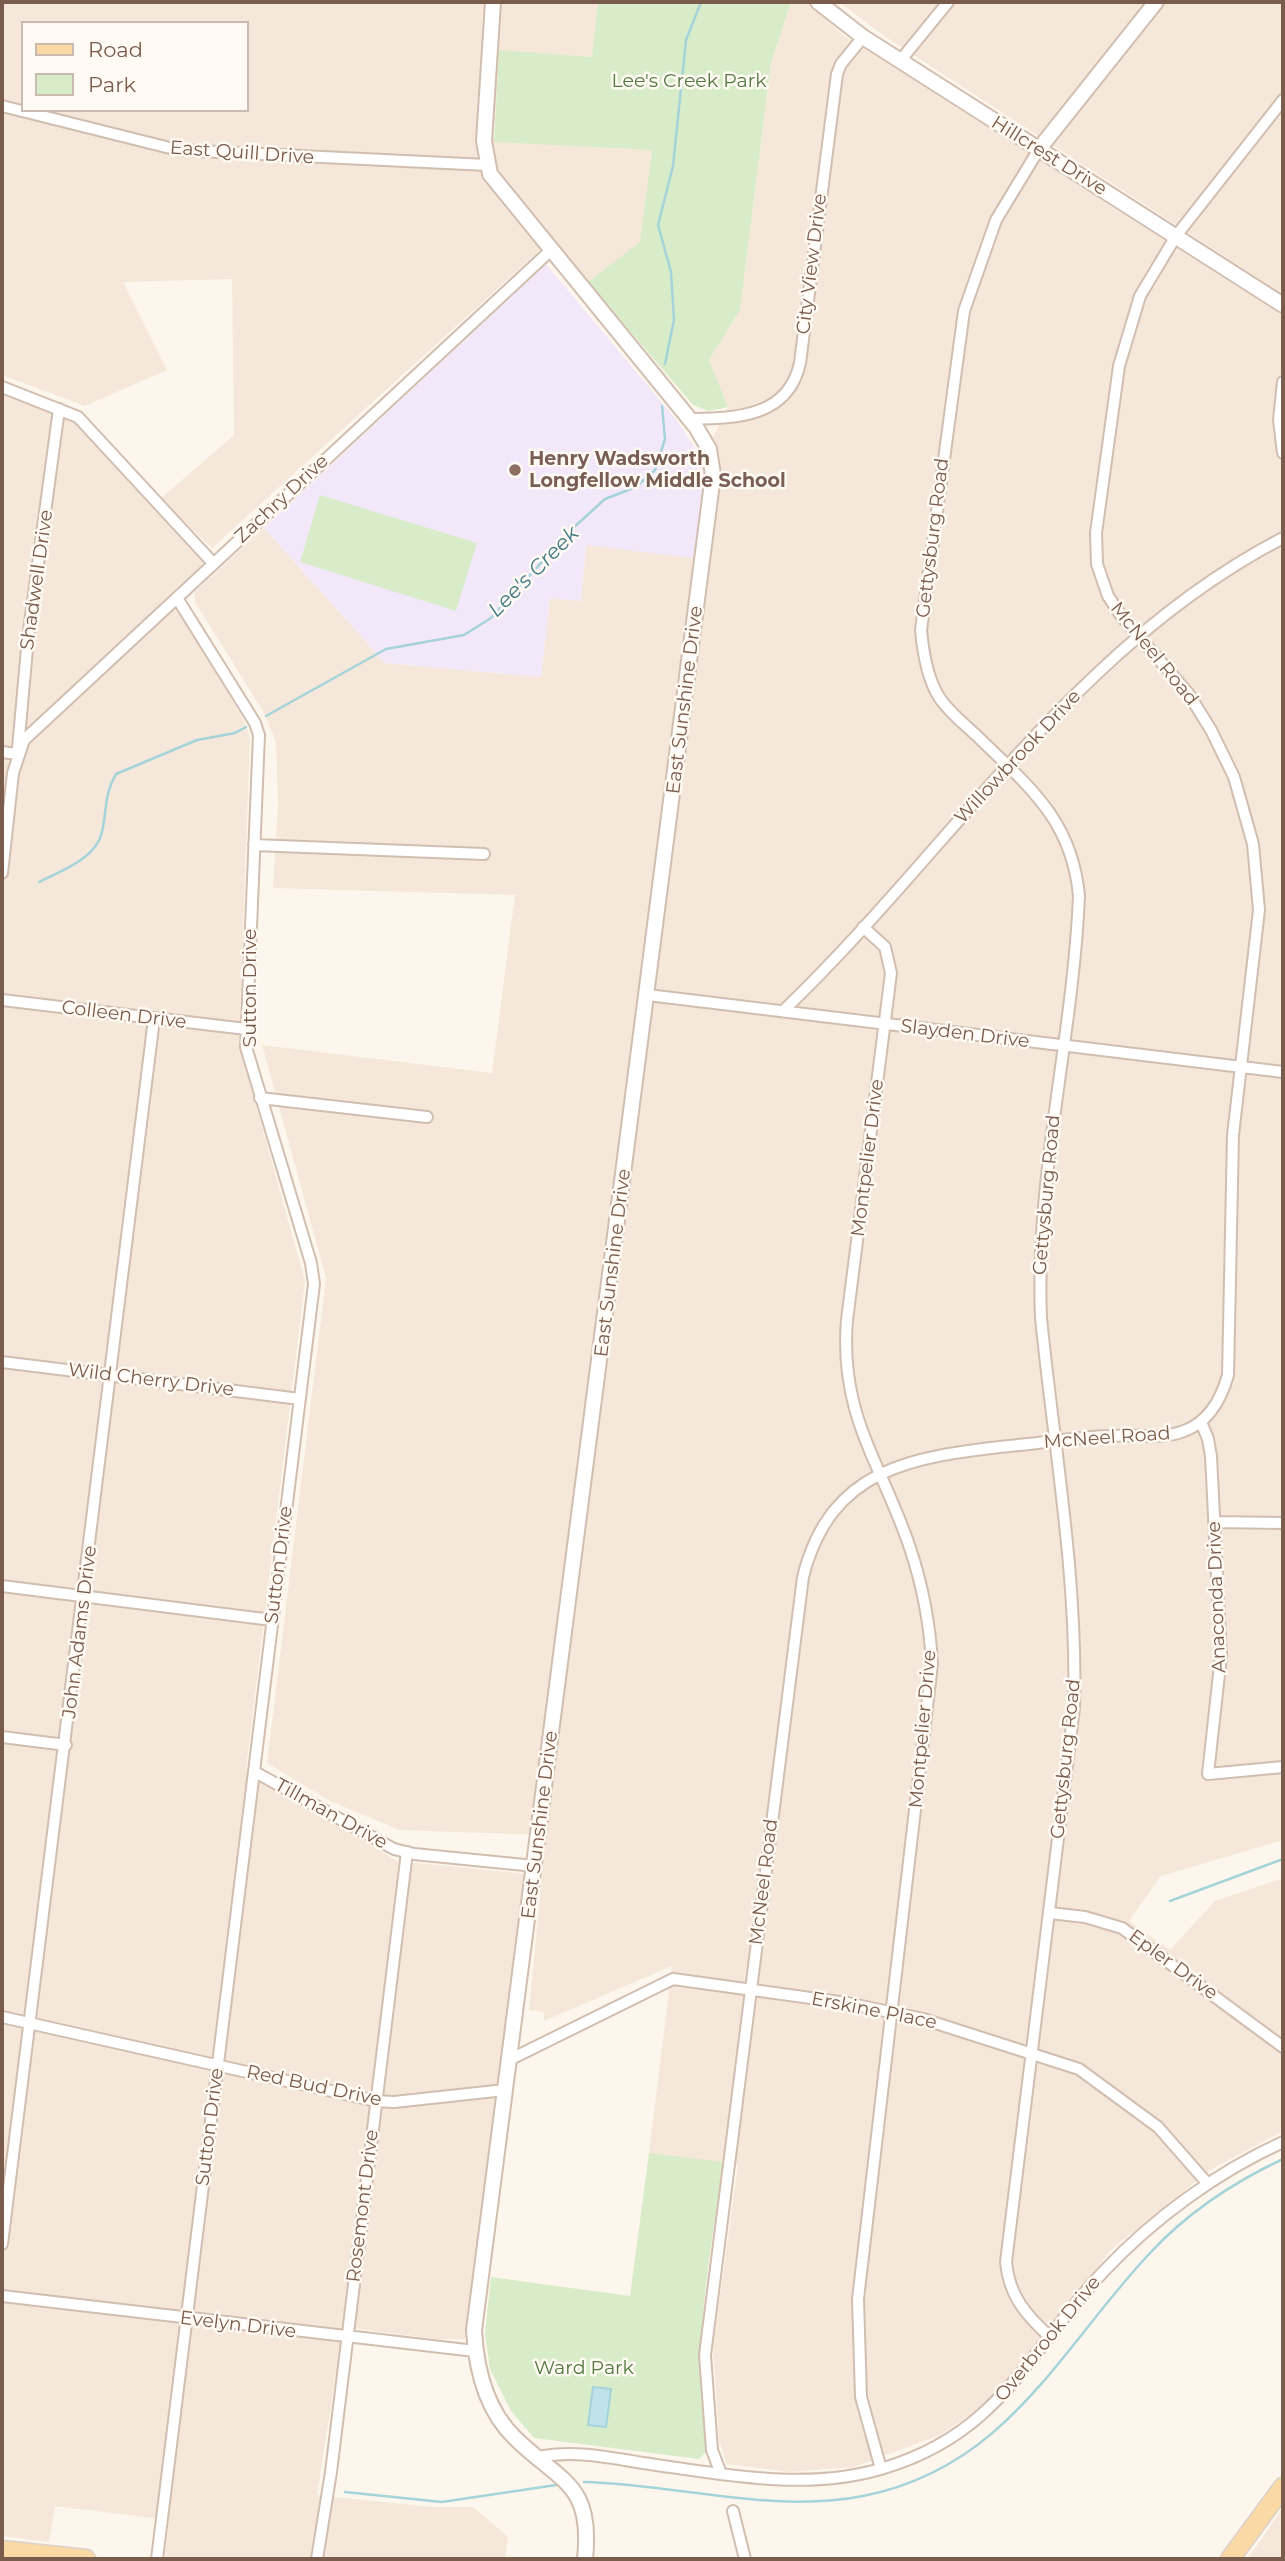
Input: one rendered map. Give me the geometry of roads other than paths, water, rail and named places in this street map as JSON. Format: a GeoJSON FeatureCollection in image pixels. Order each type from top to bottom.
{"type":"FeatureCollection","features":[{"type":"Feature","properties":{"kind":"main road"},"geometry":{"type":"LineString","coordinates":[[1230,2559],[1283,2487]]}},
{"type":"Feature","properties":{"kind":"main road"},"geometry":{"type":"LineString","coordinates":[[2,2550],[86,2559]]}},
{"type":"Feature","properties":{"kind":"street","name":"East Sunshine Drive"},"geometry":{"type":"LineString","coordinates":[[493,2],[484,141],[487,165],[493,181],[690,419],[709,449],[713,475],[474,2330],[475,2351],[482,2381],[495,2411],[514,2437],[565,2479],[581,2503],[587,2537],[585,2559]]}},
{"type":"Feature","properties":{"kind":"street","name":"Hillcrest Drive"},"geometry":{"type":"LineString","coordinates":[[818,2],[863,37],[1283,305]]}},
{"type":"Feature","properties":{"kind":"street"},"geometry":{"type":"LineString","coordinates":[[900,61],[947,2]]}},
{"type":"Feature","properties":{"kind":"street"},"geometry":{"type":"LineString","coordinates":[[1039,149],[1156,2]]}},
{"type":"Feature","properties":{"kind":"street","name":"City View Drive"},"geometry":{"type":"LineString","coordinates":[[690,419],[734,418],[760,412],[779,401],[791,387],[800,363],[837,74],[841,64],[863,37]]}},
{"type":"Feature","properties":{"kind":"street","name":"McNeel Road"},"geometry":{"type":"LineString","coordinates":[[721,2474],[712,2450],[705,2356],[803,1577],[813,1545],[830,1517],[853,1492],[878,1474],[908,1461],[941,1454],[1110,1436],[1170,1435],[1201,1422],[1215,1408],[1223,1392],[1229,1367],[1232,1153],[1259,910],[1257,875],[1245,810],[1234,777],[1211,730],[1188,694],[1114,607],[1103,586],[1097,564],[1096,533],[1123,351],[1140,296],[1176,236],[1283,100]]}},
{"type":"Feature","properties":{"kind":"street","name":"East Quill Drive"},"geometry":{"type":"LineString","coordinates":[[2,106],[21,111]]}},
{"type":"Feature","properties":{"kind":"street","name":"East Quill Drive"},"geometry":{"type":"LineString","coordinates":[[26,112],[178,150],[487,165]]}},
{"type":"Feature","properties":{"kind":"street","name":"Gettysburg Road"},"geometry":{"type":"LineString","coordinates":[[1039,149],[996,220],[964,311],[922,612],[927,666],[939,697],[1054,816],[1072,853],[1077,875],[1079,915],[1040,1242],[1041,1318],[1076,1648],[1074,1708],[1006,2262],[1012,2291],[1019,2306],[1050,2337]]}},
{"type":"Feature","properties":{"kind":"street","name":"Zachry Drive"},"geometry":{"type":"LineString","coordinates":[[18,753],[24,740],[550,250]]}},
{"type":"Feature","properties":{"kind":"street"},"geometry":{"type":"LineString","coordinates":[[1283,382],[1279,420],[1283,453]]}},
{"type":"Feature","properties":{"kind":"street"},"geometry":{"type":"LineString","coordinates":[[2,387],[78,417],[213,563]]}},
{"type":"Feature","properties":{"kind":"street","name":"Shadwell Drive"},"geometry":{"type":"LineString","coordinates":[[2,873],[18,753],[27,651],[59,409]]}},
{"type":"Feature","properties":{"kind":"street","name":"Willowbrook Drive"},"geometry":{"type":"LineString","coordinates":[[783,1012],[1070,699],[1138,636],[1204,583],[1283,538]]}},
{"type":"Feature","properties":{"kind":"street","name":"Sutton Drive"},"geometry":{"type":"LineString","coordinates":[[157,2559],[255,1772],[313,1272],[246,1047],[259,735],[255,723],[177,598]]}},
{"type":"Feature","properties":{"kind":"street"},"geometry":{"type":"LineString","coordinates":[[2,752],[18,753]]}},
{"type":"Feature","properties":{"kind":"street"},"geometry":{"type":"LineString","coordinates":[[254,845],[484,854]]}},
{"type":"Feature","properties":{"kind":"street","name":"Montpelier Drive"},"geometry":{"type":"LineString","coordinates":[[863,927],[885,947],[891,964],[846,1339],[852,1403],[878,1474],[911,1549],[926,1600],[932,1664],[858,2299],[861,2397],[881,2469]]}},
{"type":"Feature","properties":{"kind":"street","name":"Slayden Drive"},"geometry":{"type":"LineString","coordinates":[[648,995],[1283,1072]]}},
{"type":"Feature","properties":{"kind":"street","name":"Colleen Drive"},"geometry":{"type":"LineString","coordinates":[[2,1000],[246,1029]]}},
{"type":"Feature","properties":{"kind":"street","name":"John Adams Drive"},"geometry":{"type":"LineString","coordinates":[[2,2244],[154,1019]]}},
{"type":"Feature","properties":{"kind":"street"},"geometry":{"type":"LineString","coordinates":[[260,1098],[427,1117]]}},
{"type":"Feature","properties":{"kind":"street","name":"Wild Cherry Drive"},"geometry":{"type":"LineString","coordinates":[[2,1363],[300,1399]]}},
{"type":"Feature","properties":{"kind":"street","name":"Anaconda Drive"},"geometry":{"type":"LineString","coordinates":[[1201,1422],[1211,1456],[1221,1656],[1208,1774],[1283,1767]]}},
{"type":"Feature","properties":{"kind":"street"},"geometry":{"type":"LineString","coordinates":[[1214,1522],[1283,1523]]}},
{"type":"Feature","properties":{"kind":"street"},"geometry":{"type":"LineString","coordinates":[[2,1586],[272,1620]]}},
{"type":"Feature","properties":{"kind":"street"},"geometry":{"type":"LineString","coordinates":[[2,1737],[66,1745]]}},
{"type":"Feature","properties":{"kind":"street","name":"Tillman Drive"},"geometry":{"type":"LineString","coordinates":[[255,1772],[380,1843],[407,1852],[535,1866]]}},
{"type":"Feature","properties":{"kind":"street","name":"Rosemont Drive"},"geometry":{"type":"LineString","coordinates":[[317,2559],[407,1852]]}},
{"type":"Feature","properties":{"kind":"street","name":"Epler Drive"},"geometry":{"type":"LineString","coordinates":[[1050,1913],[1085,1917],[1122,1928],[1283,2047]]}},
{"type":"Feature","properties":{"kind":"street","name":"Erskine Place"},"geometry":{"type":"LineString","coordinates":[[509,2060],[673,1979],[891,2011],[1031,2052],[1090,2075],[1167,2135],[1208,2184]]}},
{"type":"Feature","properties":{"kind":"street","name":"Red Bud Drive"},"geometry":{"type":"LineString","coordinates":[[2,2017],[376,2101],[394,2102],[505,2090]]}},
{"type":"Feature","properties":{"kind":"street","name":"Overbrook Drive"},"geometry":{"type":"LineString","coordinates":[[538,2457],[577,2453],[721,2474],[821,2480],[881,2469],[933,2449],[981,2418],[1021,2376],[1104,2271],[1130,2245],[1208,2184],[1283,2141]]}},
{"type":"Feature","properties":{"kind":"street","name":"Evelyn Drive"},"geometry":{"type":"LineString","coordinates":[[2,2296],[475,2351]]}},
{"type":"Feature","properties":{"kind":"street"},"geometry":{"type":"LineString","coordinates":[[733,2511],[745,2559]]}},
{"type":"Feature","properties":{"kind":"water"},"geometry":{"type":"Polygon","coordinates":[[[593,2387],[611,2389],[606,2427],[588,2425],[593,2387]]]}},
{"type":"Feature","properties":{"kind":"waterway","name":"Lee's Creek"},"geometry":{"type":"LineString","coordinates":[[665,364],[674,320],[671,272],[658,225],[673,166],[686,40],[701,2]]}},
{"type":"Feature","properties":{"kind":"waterway","name":"Lee's Creek"},"geometry":{"type":"LineString","coordinates":[[266,716],[386,649],[464,635],[491,618],[571,530],[605,499],[636,487],[655,470],[665,439],[662,406]]}},
{"type":"Feature","properties":{"kind":"waterway","name":"Lee's Creek"},"geometry":{"type":"LineString","coordinates":[[39,882],[76,863],[93,850],[102,832],[108,796],[116,774],[197,740],[235,733],[246,727]]}},
{"type":"Feature","properties":{"kind":"waterway"},"geometry":{"type":"LineString","coordinates":[[1170,1901],[1283,1859]]}},
{"type":"Feature","properties":{"kind":"waterway"},"geometry":{"type":"LineString","coordinates":[[584,2482],[794,2502],[863,2496],[913,2481],[956,2460],[993,2432],[1026,2400],[1117,2290],[1180,2224],[1229,2188],[1283,2159]]}},
{"type":"Feature","properties":{"kind":"waterway"},"geometry":{"type":"LineString","coordinates":[[345,2492],[442,2502],[556,2485]]}},
{"type":"Feature","properties":{"kind":"place","name":"Henry Wadsworth Longfellow Middle School"},"geometry":{"type":"Point","coordinates":[515,470]}},
{"type":"Feature","properties":{"kind":"park label","name":"Lee's Creek Park"},"geometry":{"type":"Point","coordinates":[689,81]}},
{"type":"Feature","properties":{"kind":"park label","name":"Ward Park"},"geometry":{"type":"Point","coordinates":[584,2368]}}]}
